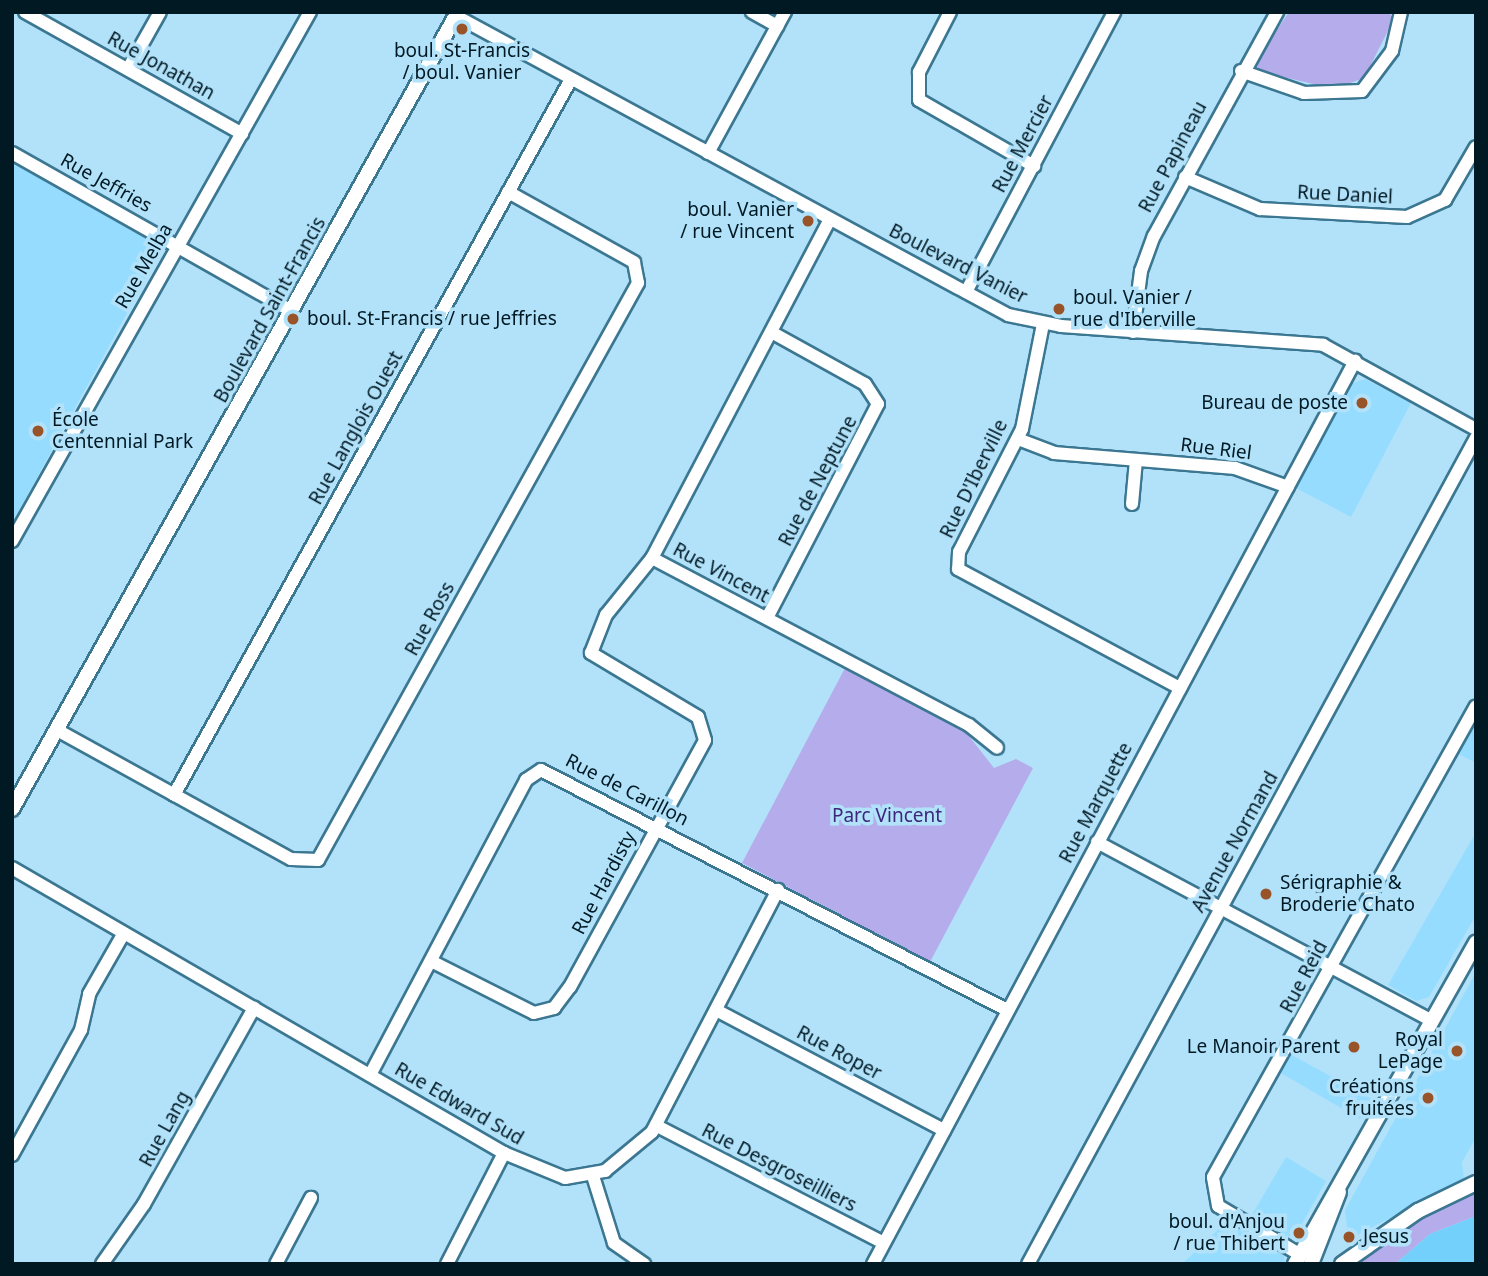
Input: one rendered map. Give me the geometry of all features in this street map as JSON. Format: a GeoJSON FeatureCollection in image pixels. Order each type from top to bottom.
{"type":"FeatureCollection","features":[{"type":"Feature","properties":{"kind":"street","name":"Rue Jonathan"},"geometry":{"type":"LineString","coordinates":[[25,12],[242,134]]}},
{"type":"Feature","properties":{"kind":"street"},"geometry":{"type":"LineString","coordinates":[[128,69],[160,12]]}},
{"type":"Feature","properties":{"kind":"street","name":"Rue Melba"},"geometry":{"type":"LineString","coordinates":[[12,541],[310,12]]}},
{"type":"Feature","properties":{"kind":"street"},"geometry":{"type":"LineString","coordinates":[[752,12],[777,26]]}},
{"type":"Feature","properties":{"kind":"street"},"geometry":{"type":"LineString","coordinates":[[708,153],[785,12]]}},
{"type":"Feature","properties":{"kind":"street"},"geometry":{"type":"LineString","coordinates":[[950,12],[919,72],[919,100],[1034,166]]}},
{"type":"Feature","properties":{"kind":"street","name":"Rue Mercier"},"geometry":{"type":"LineString","coordinates":[[966,292],[1114,12]]}},
{"type":"Feature","properties":{"kind":"street","name":"Rue Papineau"},"geometry":{"type":"LineString","coordinates":[[1133,332],[1144,261],[1241,71],[1277,12]]}},
{"type":"Feature","properties":{"kind":"street"},"geometry":{"type":"LineString","coordinates":[[1241,71],[1304,93],[1362,91],[1392,51],[1401,12]]}},
{"type":"Feature","properties":{"kind":"street","name":"Boulevard Vanier"},"geometry":{"type":"LineString","coordinates":[[457,14],[571,79],[966,292],[1043,324],[1314,344],[1355,361],[1476,429]]}},
{"type":"Feature","properties":{"kind":"street","name":"Boulevard Saint-Francis"},"geometry":{"type":"LineString","coordinates":[[12,809],[457,14]]}},
{"type":"Feature","properties":{"kind":"street","name":"Rue Langlois Ouest"},"geometry":{"type":"LineString","coordinates":[[174,795],[571,79]]}},
{"type":"Feature","properties":{"kind":"street","name":"Rue Daniel"},"geometry":{"type":"LineString","coordinates":[[1185,177],[1259,209],[1407,217],[1445,200],[1476,147]]}},
{"type":"Feature","properties":{"kind":"street","name":"Rue Jeffries"},"geometry":{"type":"LineString","coordinates":[[12,153],[291,311]]}},
{"type":"Feature","properties":{"kind":"street","name":"Rue Ross"},"geometry":{"type":"LineString","coordinates":[[57,730],[291,859],[318,860],[629,300],[639,277],[634,262],[508,192]]}},
{"type":"Feature","properties":{"kind":"street","name":"Rue Vincent"},"geometry":{"type":"LineString","coordinates":[[830,219],[652,558],[969,725],[996,748]]}},
{"type":"Feature","properties":{"kind":"street","name":"Rue D'Iberville"},"geometry":{"type":"LineString","coordinates":[[1043,324],[1036,383],[1018,439],[959,552],[958,569],[1180,688]]}},
{"type":"Feature","properties":{"kind":"street","name":"Rue de Neptune"},"geometry":{"type":"LineString","coordinates":[[767,618],[878,404],[865,384],[771,332]]}},
{"type":"Feature","properties":{"kind":"street","name":"Rue Marquette"},"geometry":{"type":"LineString","coordinates":[[873,1264],[1355,361]]}},
{"type":"Feature","properties":{"kind":"street","name":"Avenue Normand"},"geometry":{"type":"LineString","coordinates":[[1028,1264],[1476,438]]}},
{"type":"Feature","properties":{"kind":"street","name":"Rue Riel"},"geometry":{"type":"LineString","coordinates":[[1018,439],[1054,453],[1235,468],[1288,487]]}},
{"type":"Feature","properties":{"kind":"street"},"geometry":{"type":"LineString","coordinates":[[1132,504],[1136,460]]}},
{"type":"Feature","properties":{"kind":"street","name":"Rue Hardisty"},"geometry":{"type":"LineString","coordinates":[[431,961],[528,1012],[554,1008],[702,745],[704,727],[694,714],[591,653],[606,615],[652,558]]}},
{"type":"Feature","properties":{"kind":"street","name":"Rue Reid"},"geometry":{"type":"LineString","coordinates":[[1305,1260],[1222,1209],[1211,1193],[1215,1172],[1476,706]]}},
{"type":"Feature","properties":{"kind":"street","name":"Rue de Carillon"},"geometry":{"type":"LineString","coordinates":[[370,1075],[535,771],[554,773],[1007,1010]]}},
{"type":"Feature","properties":{"kind":"street"},"geometry":{"type":"LineString","coordinates":[[1097,842],[1223,905],[1432,1021]]}},
{"type":"Feature","properties":{"kind":"street","name":"Rue Edward Sud"},"geometry":{"type":"LineString","coordinates":[[12,868],[504,1153],[550,1176],[593,1176],[629,1156],[657,1126],[778,891]]}},
{"type":"Feature","properties":{"kind":"street"},"geometry":{"type":"LineString","coordinates":[[12,1156],[81,1030],[89,994],[124,933]]}},
{"type":"Feature","properties":{"kind":"street"},"geometry":{"type":"LineString","coordinates":[[1335,1264],[1305,1260],[1340,1184],[1476,943]]}},
{"type":"Feature","properties":{"kind":"street","name":"Rue Lang"},"geometry":{"type":"LineString","coordinates":[[102,1264],[144,1204],[254,1009]]}},
{"type":"Feature","properties":{"kind":"street","name":"Rue Roper"},"geometry":{"type":"LineString","coordinates":[[716,1010],[944,1130]]}},
{"type":"Feature","properties":{"kind":"street","name":"Rue Desgroseilliers"},"geometry":{"type":"LineString","coordinates":[[657,1126],[884,1243]]}},
{"type":"Feature","properties":{"kind":"street"},"geometry":{"type":"LineString","coordinates":[[447,1264],[504,1153]]}},
{"type":"Feature","properties":{"kind":"street"},"geometry":{"type":"LineString","coordinates":[[593,1176],[614,1243],[644,1264]]}},
{"type":"Feature","properties":{"kind":"street"},"geometry":{"type":"LineString","coordinates":[[1342,1264],[1426,1206],[1476,1183]]}},
{"type":"Feature","properties":{"kind":"street"},"geometry":{"type":"LineString","coordinates":[[276,1264],[311,1198]]}},
{"type":"Feature","properties":{"kind":"shaded area","name":"École Centennial Park"},"geometry":{"type":"Polygon","coordinates":[[[12,161],[149,237],[161,251],[12,523],[12,161]]]}},
{"type":"Feature","properties":{"kind":"shaded area"},"geometry":{"type":"Polygon","coordinates":[[[1365,379],[1411,403],[1351,517],[1296,488],[1350,384],[1365,379]]]}},
{"type":"Feature","properties":{"kind":"shaded area"},"geometry":{"type":"Polygon","coordinates":[[[1472,727],[1476,729],[1476,763],[1457,753],[1472,727]]]}},
{"type":"Feature","properties":{"kind":"shaded area"},"geometry":{"type":"Polygon","coordinates":[[[1476,832],[1476,915],[1429,997],[1416,1001],[1388,985],[1476,832]]]}},
{"type":"Feature","properties":{"kind":"shaded area"},"geometry":{"type":"Polygon","coordinates":[[[1476,972],[1476,1137],[1462,1162],[1464,1180],[1357,1235],[1347,1228],[1345,1210],[1476,972]]]}},
{"type":"Feature","properties":{"kind":"shaded area"},"geometry":{"type":"Polygon","coordinates":[[[1290,1054],[1372,1099],[1360,1119],[1279,1072],[1290,1054]]]}},
{"type":"Feature","properties":{"kind":"shaded area"},"geometry":{"type":"Polygon","coordinates":[[[1286,1157],[1326,1181],[1298,1231],[1288,1237],[1250,1218],[1286,1157]]]}},
{"type":"Feature","properties":{"kind":"shaded area"},"geometry":{"type":"Polygon","coordinates":[[[1476,1216],[1476,1264],[1395,1264],[1430,1234],[1476,1216]]]}},
{"type":"Feature","properties":{"kind":"shaded area"},"geometry":{"type":"Polygon","coordinates":[[[1228,1220],[1284,1256],[1285,1264],[1182,1264],[1228,1220]]]}},
{"type":"Feature","properties":{"kind":"green space"},"geometry":{"type":"Polygon","coordinates":[[[1289,12],[1390,12],[1392,23],[1364,78],[1334,89],[1258,71],[1257,60],[1289,12]]]}},
{"type":"Feature","properties":{"kind":"green space","name":"Parc Vincent"},"geometry":{"type":"Polygon","coordinates":[[[845,668],[965,731],[994,768],[1016,759],[1033,768],[930,962],[742,863],[845,668]]]}},
{"type":"Feature","properties":{"kind":"green space"},"geometry":{"type":"Polygon","coordinates":[[[1476,1192],[1476,1216],[1430,1234],[1395,1264],[1358,1264],[1416,1221],[1476,1192]]]}},
{"type":"Feature","properties":{"kind":"place","name":"boul. St-Francis / boul. Vanier"},"geometry":{"type":"Point","coordinates":[462,29]}},
{"type":"Feature","properties":{"kind":"place","name":"boul. Vanier / rue Vincent"},"geometry":{"type":"Point","coordinates":[808,221]}},
{"type":"Feature","properties":{"kind":"place","name":"boul. Vanier / rue d'Iberville"},"geometry":{"type":"Point","coordinates":[1059,309]}},
{"type":"Feature","properties":{"kind":"place","name":"boul. St-Francis / rue Jeffries"},"geometry":{"type":"Point","coordinates":[293,319]}},
{"type":"Feature","properties":{"kind":"place","name":"Bureau de poste"},"geometry":{"type":"Point","coordinates":[1362,403]}},
{"type":"Feature","properties":{"kind":"place","name":"École Centennial Park"},"geometry":{"type":"Point","coordinates":[38,431]}},
{"type":"Feature","properties":{"kind":"place","name":"Sérigraphie & Broderie Chato"},"geometry":{"type":"Point","coordinates":[1266,894]}},
{"type":"Feature","properties":{"kind":"place","name":"Le Manoir Parent"},"geometry":{"type":"Point","coordinates":[1354,1047]}},
{"type":"Feature","properties":{"kind":"place","name":"Royal LePage"},"geometry":{"type":"Point","coordinates":[1457,1051]}},
{"type":"Feature","properties":{"kind":"place","name":"Créations fruitées"},"geometry":{"type":"Point","coordinates":[1428,1098]}},
{"type":"Feature","properties":{"kind":"place","name":"boul. d'Anjou / rue Thibert"},"geometry":{"type":"Point","coordinates":[1299,1233]}},
{"type":"Feature","properties":{"kind":"place","name":"Jesus"},"geometry":{"type":"Point","coordinates":[1349,1237]}}]}
